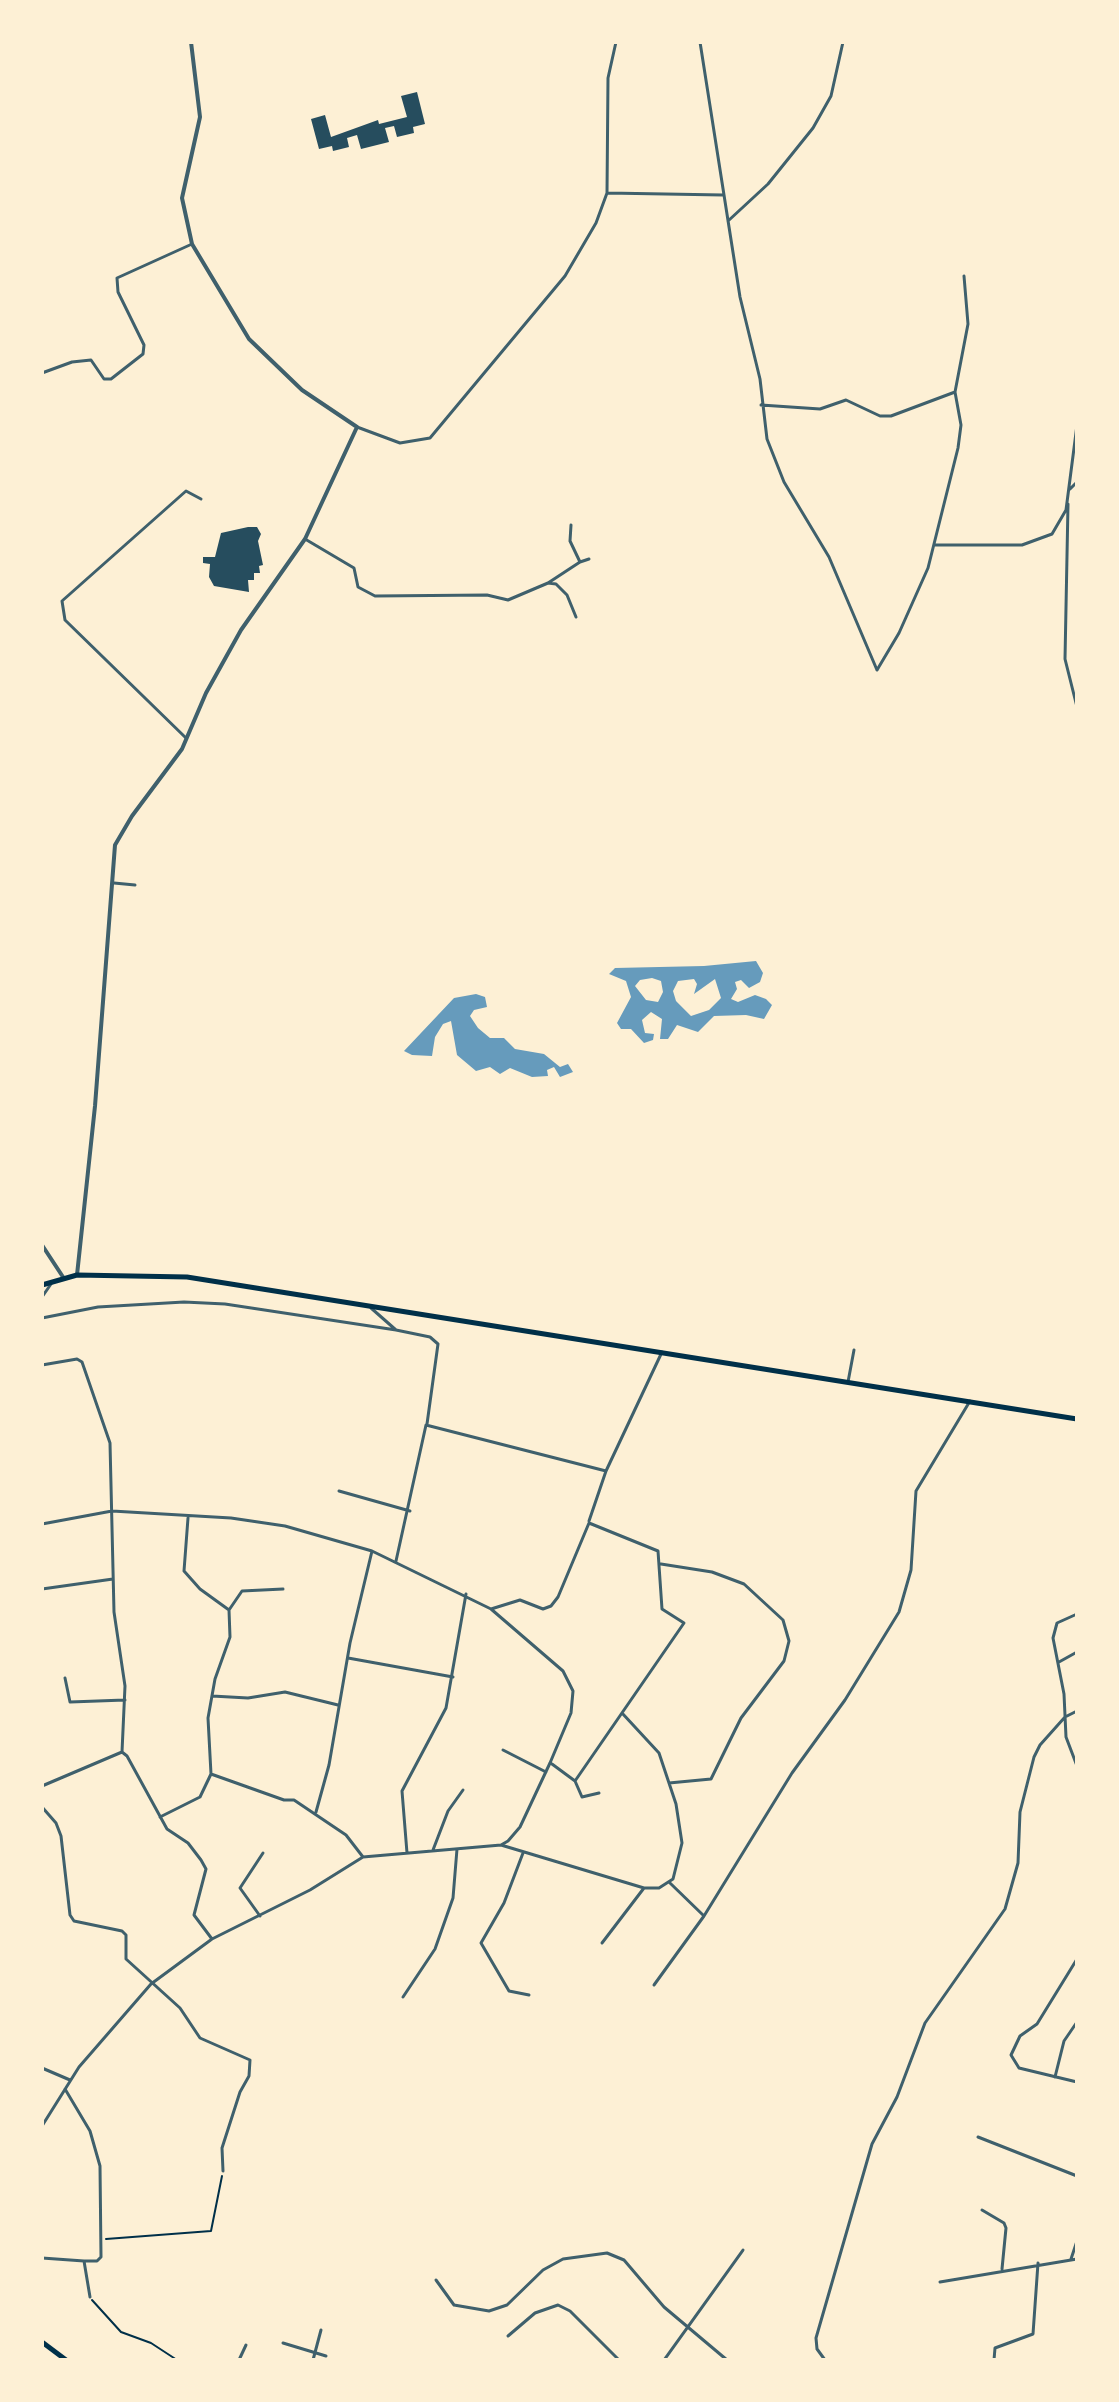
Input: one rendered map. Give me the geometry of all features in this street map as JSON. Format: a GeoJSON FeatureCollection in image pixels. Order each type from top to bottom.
{"type":"FeatureCollection","features":[{"type":"Feature","properties":{"kind":"main road"},"geometry":{"type":"LineString","coordinates":[[42,1285],[77,1275],[187,1277],[1077,1419]]}},
{"type":"Feature","properties":{"kind":"main road"},"geometry":{"type":"LineString","coordinates":[[42,2342],[66,2360]]}},
{"type":"Feature","properties":{"kind":"street"},"geometry":{"type":"LineString","coordinates":[[191,42],[200,117],[182,198],[192,244],[249,339],[302,390],[357,427],[400,443],[430,438],[565,276],[596,223],[607,193],[608,78],[616,42]]}},
{"type":"Feature","properties":{"kind":"street"},"geometry":{"type":"LineString","coordinates":[[700,42],[740,297],[760,379],[761,405],[773,461],[829,557],[877,670],[917,594],[934,545],[961,435],[955,392],[968,324],[964,276]]}},
{"type":"Feature","properties":{"kind":"street"},"geometry":{"type":"LineString","coordinates":[[728,221],[768,184],[813,128],[831,96],[843,42]]}},
{"type":"Feature","properties":{"kind":"street"},"geometry":{"type":"LineString","coordinates":[[607,193],[724,195]]}},
{"type":"Feature","properties":{"kind":"street"},"geometry":{"type":"LineString","coordinates":[[42,373],[91,360],[104,379],[111,379],[143,354],[144,345],[118,292],[117,278],[192,244]]}},
{"type":"Feature","properties":{"kind":"street"},"geometry":{"type":"LineString","coordinates":[[761,405],[820,409],[846,400],[880,416],[891,416],[955,392]]}},
{"type":"Feature","properties":{"kind":"street"},"geometry":{"type":"LineString","coordinates":[[934,545],[1022,545],[1044,539],[1061,522],[1077,425]]}},
{"type":"Feature","properties":{"kind":"street"},"geometry":{"type":"LineString","coordinates":[[77,1275],[95,1106],[114,883],[113,854],[121,831],[168,771],[241,630],[305,539],[357,427]]}},
{"type":"Feature","properties":{"kind":"street"},"geometry":{"type":"LineString","coordinates":[[1077,482],[1068,491],[1065,659],[1077,707]]}},
{"type":"Feature","properties":{"kind":"street"},"geometry":{"type":"LineString","coordinates":[[186,738],[65,620],[62,601],[186,491],[201,499]]}},
{"type":"Feature","properties":{"kind":"street"},"geometry":{"type":"LineString","coordinates":[[571,525],[570,541],[580,562]]}},
{"type":"Feature","properties":{"kind":"street"},"geometry":{"type":"LineString","coordinates":[[305,539],[354,568],[358,587],[375,596],[487,595],[508,600],[548,583],[589,559]]}},
{"type":"Feature","properties":{"kind":"street"},"geometry":{"type":"LineString","coordinates":[[566,571],[561,587],[576,617]]}},
{"type":"Feature","properties":{"kind":"street"},"geometry":{"type":"LineString","coordinates":[[548,583],[561,587]]}},
{"type":"Feature","properties":{"kind":"street"},"geometry":{"type":"LineString","coordinates":[[114,883],[135,885]]}},
{"type":"Feature","properties":{"kind":"street"},"geometry":{"type":"LineString","coordinates":[[42,1245],[63,1277]]}},
{"type":"Feature","properties":{"kind":"street"},"geometry":{"type":"LineString","coordinates":[[42,1297],[53,1280]]}},
{"type":"Feature","properties":{"kind":"street"},"geometry":{"type":"LineString","coordinates":[[42,1318],[98,1307],[184,1302],[225,1304],[430,1337],[438,1344],[426,1425],[410,1511],[396,1561]]}},
{"type":"Feature","properties":{"kind":"street"},"geometry":{"type":"LineString","coordinates":[[371,1308],[396,1330]]}},
{"type":"Feature","properties":{"kind":"street"},"geometry":{"type":"LineString","coordinates":[[848,1382],[854,1350]]}},
{"type":"Feature","properties":{"kind":"street"},"geometry":{"type":"LineString","coordinates":[[491,1609],[520,1600],[543,1609],[551,1606],[558,1597],[589,1523],[606,1471],[662,1352]]}},
{"type":"Feature","properties":{"kind":"street"},"geometry":{"type":"LineString","coordinates":[[42,1365],[77,1359],[82,1362],[110,1443],[114,1612],[125,1700],[122,1752],[167,1829],[188,1843],[206,1869],[194,1915],[212,1939]]}},
{"type":"Feature","properties":{"kind":"street"},"geometry":{"type":"LineString","coordinates":[[654,1985],[704,1916],[792,1773],[845,1700],[899,1612],[911,1570],[916,1491],[970,1401]]}},
{"type":"Feature","properties":{"kind":"street"},"geometry":{"type":"LineString","coordinates":[[426,1425],[606,1471]]}},
{"type":"Feature","properties":{"kind":"street"},"geometry":{"type":"LineString","coordinates":[[339,1491],[410,1511]]}},
{"type":"Feature","properties":{"kind":"street"},"geometry":{"type":"LineString","coordinates":[[42,1524],[112,1511],[188,1518],[231,1518],[285,1526],[372,1551],[466,1594],[491,1609],[535,1643],[571,1680],[571,1713],[550,1763],[520,1827],[501,1845]]}},
{"type":"Feature","properties":{"kind":"street"},"geometry":{"type":"LineString","coordinates":[[188,1518],[184,1571],[200,1589],[229,1610]]}},
{"type":"Feature","properties":{"kind":"street"},"geometry":{"type":"LineString","coordinates":[[575,1781],[684,1622],[662,1609],[661,1557],[652,1546],[589,1523]]}},
{"type":"Feature","properties":{"kind":"street"},"geometry":{"type":"LineString","coordinates":[[316,1812],[331,1756],[348,1658],[372,1551]]}},
{"type":"Feature","properties":{"kind":"street"},"geometry":{"type":"LineString","coordinates":[[661,1564],[712,1572],[744,1584],[783,1620],[789,1641],[784,1661],[741,1718],[711,1779],[669,1783]]}},
{"type":"Feature","properties":{"kind":"street"},"geometry":{"type":"LineString","coordinates":[[42,1589],[115,1579]]}},
{"type":"Feature","properties":{"kind":"street"},"geometry":{"type":"LineString","coordinates":[[160,1817],[200,1797],[211,1774],[208,1735],[212,1696],[230,1637],[229,1610],[242,1591],[283,1589]]}},
{"type":"Feature","properties":{"kind":"street"},"geometry":{"type":"LineString","coordinates":[[407,1853],[402,1791],[446,1708],[466,1594]]}},
{"type":"Feature","properties":{"kind":"street"},"geometry":{"type":"LineString","coordinates":[[1077,1614],[1057,1623],[1053,1629],[1068,1746],[1077,1766]]}},
{"type":"Feature","properties":{"kind":"street"},"geometry":{"type":"LineString","coordinates":[[1059,1662],[1077,1652]]}},
{"type":"Feature","properties":{"kind":"street"},"geometry":{"type":"LineString","coordinates":[[348,1658],[453,1677]]}},
{"type":"Feature","properties":{"kind":"street"},"geometry":{"type":"LineString","coordinates":[[65,1678],[68,1700],[72,1703],[125,1700]]}},
{"type":"Feature","properties":{"kind":"street"},"geometry":{"type":"LineString","coordinates":[[212,1696],[248,1698],[285,1692],[339,1705]]}},
{"type":"Feature","properties":{"kind":"street"},"geometry":{"type":"LineString","coordinates":[[825,2360],[817,2349],[816,2338],[872,2144],[897,2097],[925,2023],[1005,1909],[1018,1863],[1019,1825],[1029,1771],[1040,1745],[1065,1717],[1077,1711]]}},
{"type":"Feature","properties":{"kind":"street"},"geometry":{"type":"LineString","coordinates":[[42,2126],[70,2080],[151,1984],[181,1958],[363,1857],[501,1845],[644,1888],[659,1888],[670,1883],[678,1867],[681,1823],[655,1746],[622,1713]]}},
{"type":"Feature","properties":{"kind":"street"},"geometry":{"type":"LineString","coordinates":[[503,1750],[546,1772]]}},
{"type":"Feature","properties":{"kind":"street"},"geometry":{"type":"LineString","coordinates":[[42,1786],[122,1752]]}},
{"type":"Feature","properties":{"kind":"street"},"geometry":{"type":"LineString","coordinates":[[550,1763],[575,1781],[584,1798],[599,1793]]}},
{"type":"Feature","properties":{"kind":"street"},"geometry":{"type":"LineString","coordinates":[[211,1774],[284,1800],[294,1800],[316,1812],[346,1835],[363,1857]]}},
{"type":"Feature","properties":{"kind":"street"},"geometry":{"type":"LineString","coordinates":[[433,1850],[448,1811],[463,1790]]}},
{"type":"Feature","properties":{"kind":"street"},"geometry":{"type":"LineString","coordinates":[[42,1807],[56,1823],[61,1836],[70,1915],[74,1921],[115,1929],[126,1935],[126,1959],[180,2008],[200,2038],[252,2064],[222,2148],[223,2171]]}},
{"type":"Feature","properties":{"kind":"street"},"geometry":{"type":"LineString","coordinates":[[403,1997],[435,1949],[453,1898],[457,1849]]}},
{"type":"Feature","properties":{"kind":"street"},"geometry":{"type":"LineString","coordinates":[[524,1852],[504,1903],[481,1943],[509,1991],[529,1995]]}},
{"type":"Feature","properties":{"kind":"street"},"geometry":{"type":"LineString","coordinates":[[260,1916],[240,1888],[263,1853]]}},
{"type":"Feature","properties":{"kind":"street"},"geometry":{"type":"LineString","coordinates":[[670,1883],[704,1916]]}},
{"type":"Feature","properties":{"kind":"street"},"geometry":{"type":"LineString","coordinates":[[602,1943],[644,1888]]}},
{"type":"Feature","properties":{"kind":"street"},"geometry":{"type":"LineString","coordinates":[[1077,1959],[1037,2024],[1020,2036],[1011,2051],[1019,2068],[1077,2082]]}},
{"type":"Feature","properties":{"kind":"street"},"geometry":{"type":"LineString","coordinates":[[1055,2077],[1064,2041],[1077,2022]]}},
{"type":"Feature","properties":{"kind":"street"},"geometry":{"type":"LineString","coordinates":[[42,2068],[70,2080]]}},
{"type":"Feature","properties":{"kind":"street"},"geometry":{"type":"LineString","coordinates":[[42,2258],[101,2259],[104,2239],[100,2166],[94,2140],[65,2089]]}},
{"type":"Feature","properties":{"kind":"street"},"geometry":{"type":"LineString","coordinates":[[978,2137],[1077,2176]]}},
{"type":"Feature","properties":{"kind":"street"},"geometry":{"type":"LineString","coordinates":[[982,2210],[1004,2223],[1006,2228],[1002,2269]]}},
{"type":"Feature","properties":{"kind":"street"},"geometry":{"type":"LineString","coordinates":[[940,2282],[1074,2259],[1077,2241]]}},
{"type":"Feature","properties":{"kind":"street"},"geometry":{"type":"LineString","coordinates":[[664,2360],[743,2250]]}},
{"type":"Feature","properties":{"kind":"street"},"geometry":{"type":"LineString","coordinates":[[436,2280],[454,2305],[489,2311],[507,2305],[543,2270],[563,2259],[607,2253],[624,2260],[664,2307],[727,2360]]}},
{"type":"Feature","properties":{"kind":"street"},"geometry":{"type":"LineString","coordinates":[[84,2261],[90,2297]]}},
{"type":"Feature","properties":{"kind":"street"},"geometry":{"type":"LineString","coordinates":[[994,2360],[995,2348],[1033,2334],[1038,2263]]}},
{"type":"Feature","properties":{"kind":"street"},"geometry":{"type":"LineString","coordinates":[[508,2336],[543,2308],[558,2305],[570,2311],[619,2360]]}},
{"type":"Feature","properties":{"kind":"street"},"geometry":{"type":"LineString","coordinates":[[313,2360],[321,2330]]}},
{"type":"Feature","properties":{"kind":"street"},"geometry":{"type":"LineString","coordinates":[[283,2343],[326,2356]]}},
{"type":"Feature","properties":{"kind":"street"},"geometry":{"type":"LineString","coordinates":[[239,2360],[246,2345]]}},
{"type":"Feature","properties":{"kind":"path"},"geometry":{"type":"LineString","coordinates":[[104,2239],[211,2231],[223,2171]]}},
{"type":"Feature","properties":{"kind":"path"},"geometry":{"type":"LineString","coordinates":[[90,2297],[121,2332],[151,2343],[177,2360]]}},
{"type":"Feature","properties":{"kind":"water"},"geometry":{"type":"Polygon","coordinates":[[[756,961],[763,973],[760,982],[749,988],[741,980],[735,982],[737,989],[731,999],[738,1002],[755,995],[766,999],[772,1005],[764,1019],[746,1015],[714,1016],[698,1032],[677,1025],[668,1039],[660,1039],[662,1019],[651,1012],[642,1020],[645,1033],[654,1034],[653,1040],[644,1043],[631,1029],[621,1029],[617,1023],[631,997],[626,981],[609,974],[615,968],[704,966],[756,961]],[[652,978],[640,980],[635,986],[646,1000],[658,1002],[663,992],[661,981],[652,978]],[[694,979],[678,981],[673,991],[676,1001],[691,1016],[709,1010],[721,998],[715,979],[694,994],[697,984],[694,979]]]}},
{"type":"Feature","properties":{"kind":"water"},"geometry":{"type":"Polygon","coordinates":[[[476,994],[485,997],[487,1007],[474,1010],[470,1016],[490,1038],[504,1038],[515,1049],[544,1054],[560,1067],[568,1064],[573,1072],[560,1077],[554,1067],[547,1070],[548,1076],[532,1077],[510,1068],[500,1074],[490,1067],[476,1071],[457,1055],[451,1021],[443,1024],[435,1037],[432,1056],[412,1055],[404,1051],[454,998],[476,994]]]}},
{"type":"Feature","properties":{"kind":"building"},"geometry":{"type":"Polygon","coordinates":[[[417,92],[425,124],[413,127],[414,133],[397,137],[394,126],[385,128],[389,142],[361,149],[357,135],[347,138],[349,147],[333,151],[332,146],[319,149],[311,119],[325,115],[331,137],[378,120],[379,124],[407,117],[401,96],[417,92]]]}},
{"type":"Feature","properties":{"kind":"building"},"geometry":{"type":"Polygon","coordinates":[[[257,527],[261,534],[258,541],[263,565],[259,566],[260,573],[254,573],[254,580],[248,580],[249,592],[214,586],[209,577],[210,564],[203,563],[203,557],[215,557],[221,533],[257,527]]]}}]}
